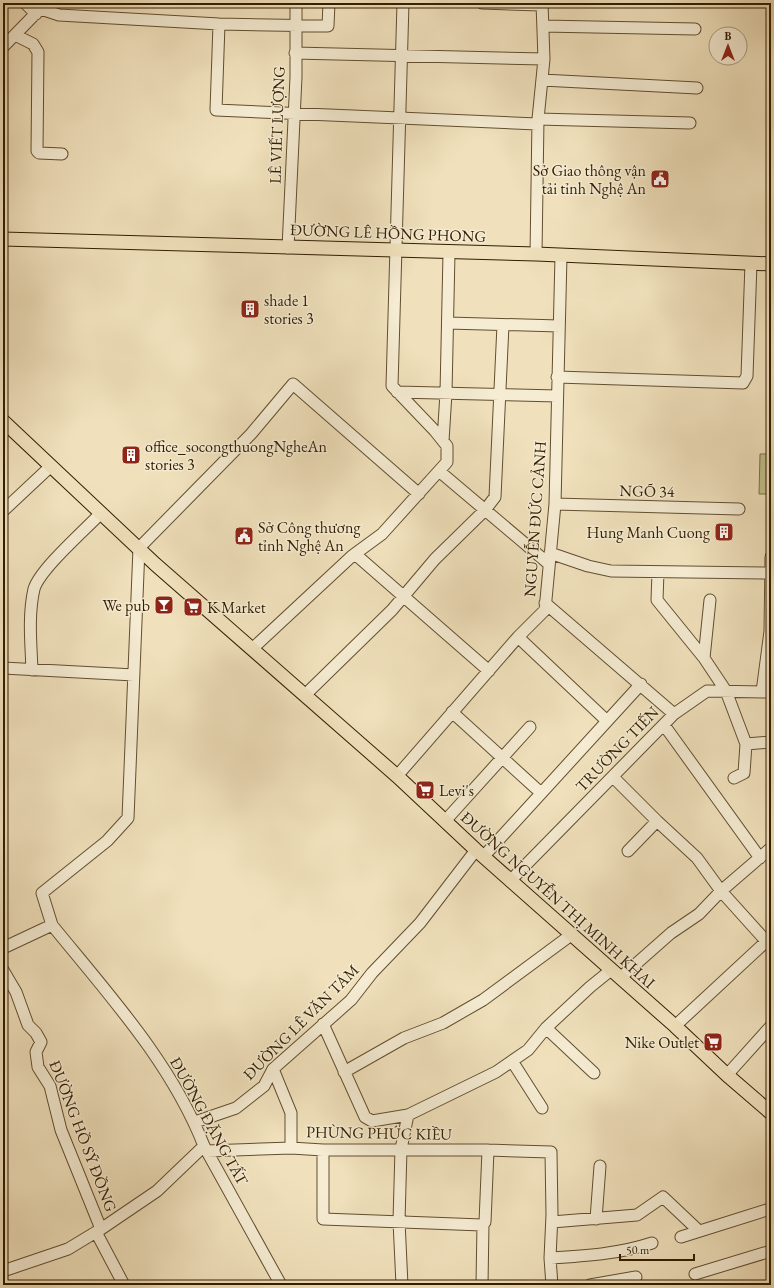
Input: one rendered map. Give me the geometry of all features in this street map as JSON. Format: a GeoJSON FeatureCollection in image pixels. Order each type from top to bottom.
{"type":"FeatureCollection","features":[{"type":"Feature","properties":{"kind":"main road","name":"ĐƯỜNG LÊ HỒNG PHONG"},"geometry":{"type":"LineString","coordinates":[[3,239],[449,253],[536,254],[771,264]]}},
{"type":"Feature","properties":{"kind":"main road","name":"ĐƯỜNG NGUYỄN THỊ MINH KHAI"},"geometry":{"type":"LineString","coordinates":[[3,421],[139,548],[397,776],[479,853],[771,1113]]}},
{"type":"Feature","properties":{"kind":"street"},"geometry":{"type":"LineString","coordinates":[[25,3],[59,15],[219,24],[328,26],[329,3]]}},
{"type":"Feature","properties":{"kind":"street","name":"LÊ VIẾT LƯỢNG"},"geometry":{"type":"LineString","coordinates":[[288,248],[296,77],[296,3]]}},
{"type":"Feature","properties":{"kind":"street"},"geometry":{"type":"LineString","coordinates":[[252,649],[355,554],[382,534],[447,462],[447,446],[392,386],[403,3]]}},
{"type":"Feature","properties":{"kind":"street"},"geometry":{"type":"LineString","coordinates":[[482,3],[541,4],[544,59],[537,122],[536,254]]}},
{"type":"Feature","properties":{"kind":"street"},"geometry":{"type":"LineString","coordinates":[[3,47],[41,8]]}},
{"type":"Feature","properties":{"kind":"street"},"geometry":{"type":"LineString","coordinates":[[219,24],[216,110],[399,119],[690,123]]}},
{"type":"Feature","properties":{"kind":"street"},"geometry":{"type":"LineString","coordinates":[[543,26],[695,29]]}},
{"type":"Feature","properties":{"kind":"street"},"geometry":{"type":"LineString","coordinates":[[15,35],[34,44],[38,52],[38,151],[39,153],[62,154]]}},
{"type":"Feature","properties":{"kind":"street"},"geometry":{"type":"LineString","coordinates":[[295,53],[544,59]]}},
{"type":"Feature","properties":{"kind":"street"},"geometry":{"type":"LineString","coordinates":[[542,80],[697,88]]}},
{"type":"Feature","properties":{"kind":"street"},"geometry":{"type":"LineString","coordinates":[[443,441],[446,393],[449,253]]}},
{"type":"Feature","properties":{"kind":"street","name":"NGUYỄN ĐỨC CẢNH"},"geometry":{"type":"LineString","coordinates":[[397,776],[518,637],[545,610],[555,504],[560,256]]}},
{"type":"Feature","properties":{"kind":"street"},"geometry":{"type":"LineString","coordinates":[[557,378],[743,382],[747,376],[751,263]]}},
{"type":"Feature","properties":{"kind":"street"},"geometry":{"type":"LineString","coordinates":[[448,323],[559,326]]}},
{"type":"Feature","properties":{"kind":"street"},"geometry":{"type":"LineString","coordinates":[[305,695],[348,654],[404,596],[435,559],[485,510],[495,497],[503,325]]}},
{"type":"Feature","properties":{"kind":"street"},"geometry":{"type":"LineString","coordinates":[[3,948],[52,925],[42,893],[108,841],[128,818],[139,548],[251,434],[293,384],[419,494]]}},
{"type":"Feature","properties":{"kind":"street"},"geometry":{"type":"LineString","coordinates":[[397,392],[557,396]]}},
{"type":"Feature","properties":{"kind":"street"},"geometry":{"type":"LineString","coordinates":[[3,511],[51,466]]}},
{"type":"Feature","properties":{"kind":"street"},"geometry":{"type":"LineString","coordinates":[[440,471],[549,564]]}},
{"type":"Feature","properties":{"kind":"street","name":"NGÕ 34"},"geometry":{"type":"LineString","coordinates":[[555,504],[739,509]]}},
{"type":"Feature","properties":{"kind":"street"},"geometry":{"type":"LineString","coordinates":[[32,670],[31,629],[34,588],[56,559],[101,513]]}},
{"type":"Feature","properties":{"kind":"street"},"geometry":{"type":"LineString","coordinates":[[550,553],[600,569],[658,572],[771,573]]}},
{"type":"Feature","properties":{"kind":"street"},"geometry":{"type":"LineString","coordinates":[[355,554],[488,671]]}},
{"type":"Feature","properties":{"kind":"street"},"geometry":{"type":"LineString","coordinates":[[766,692],[770,630],[771,557]]}},
{"type":"Feature","properties":{"kind":"street"},"geometry":{"type":"LineString","coordinates":[[658,572],[657,600],[704,658],[726,691],[746,744],[744,772],[734,778]]}},
{"type":"Feature","properties":{"kind":"street"},"geometry":{"type":"LineString","coordinates":[[704,658],[710,600]]}},
{"type":"Feature","properties":{"kind":"street"},"geometry":{"type":"LineString","coordinates":[[546,602],[674,714]]}},
{"type":"Feature","properties":{"kind":"street"},"geometry":{"type":"LineString","coordinates":[[518,637],[607,721]]}},
{"type":"Feature","properties":{"kind":"street"},"geometry":{"type":"LineString","coordinates":[[3,668],[134,675]]}},
{"type":"Feature","properties":{"kind":"street","name":"ĐƯỜNG LÊ VĂN TÁM"},"geometry":{"type":"LineString","coordinates":[[195,1122],[236,1108],[264,1086],[273,1069],[351,1000],[372,973],[420,923],[479,853],[541,793],[641,684]]}},
{"type":"Feature","properties":{"kind":"street","name":"TRƯỜNG TIẾN"},"geometry":{"type":"LineString","coordinates":[[510,880],[674,714],[707,691],[766,692]]}},
{"type":"Feature","properties":{"kind":"street"},"geometry":{"type":"LineString","coordinates":[[452,712],[541,793]]}},
{"type":"Feature","properties":{"kind":"street"},"geometry":{"type":"LineString","coordinates":[[664,724],[760,858]]}},
{"type":"Feature","properties":{"kind":"street"},"geometry":{"type":"LineString","coordinates":[[445,821],[530,727]]}},
{"type":"Feature","properties":{"kind":"street"},"geometry":{"type":"LineString","coordinates":[[746,744],[771,742]]}},
{"type":"Feature","properties":{"kind":"street"},"geometry":{"type":"LineString","coordinates":[[613,777],[697,858],[721,891],[769,939],[675,1026]]}},
{"type":"Feature","properties":{"kind":"street"},"geometry":{"type":"LineString","coordinates":[[628,850],[657,821]]}},
{"type":"Feature","properties":{"kind":"street"},"geometry":{"type":"LineString","coordinates":[[323,1024],[365,1117],[372,1121],[408,1115],[496,1072],[528,1050],[546,1028],[590,987],[616,974],[699,914],[721,891],[771,848]]}},
{"type":"Feature","properties":{"kind":"street","name":"ĐƯỜNG ĐẶNG TẤT"},"geometry":{"type":"LineString","coordinates":[[52,925],[122,1008],[179,1095],[195,1122],[206,1148],[281,1285]]}},
{"type":"Feature","properties":{"kind":"street"},"geometry":{"type":"LineString","coordinates":[[344,1072],[404,1038],[443,1023],[483,1000],[571,935]]}},
{"type":"Feature","properties":{"kind":"street","name":"ĐƯỜNG HỒ SỸ ĐỒNG"},"geometry":{"type":"LineString","coordinates":[[3,970],[16,992],[28,1025],[36,1033],[41,1042],[36,1052],[38,1067],[50,1086],[61,1130],[99,1230]]}},
{"type":"Feature","properties":{"kind":"street"},"geometry":{"type":"LineString","coordinates":[[727,1075],[771,1026]]}},
{"type":"Feature","properties":{"kind":"street"},"geometry":{"type":"LineString","coordinates":[[546,1028],[594,1073]]}},
{"type":"Feature","properties":{"kind":"street"},"geometry":{"type":"LineString","coordinates":[[512,1061],[542,1108]]}},
{"type":"Feature","properties":{"kind":"street"},"geometry":{"type":"LineString","coordinates":[[273,1069],[290,1107],[292,1118],[291,1148]]}},
{"type":"Feature","properties":{"kind":"street"},"geometry":{"type":"LineString","coordinates":[[402,1285],[399,1222],[401,1149],[408,1115]]}},
{"type":"Feature","properties":{"kind":"street"},"geometry":{"type":"LineString","coordinates":[[3,1271],[68,1249],[158,1191],[206,1148]]}},
{"type":"Feature","properties":{"kind":"street","name":"PHÙNG PHÚC KIỀU"},"geometry":{"type":"LineString","coordinates":[[206,1148],[488,1150],[551,1152],[552,1222]]}},
{"type":"Feature","properties":{"kind":"street"},"geometry":{"type":"LineString","coordinates":[[323,1150],[323,1219],[483,1224]]}},
{"type":"Feature","properties":{"kind":"street"},"geometry":{"type":"LineString","coordinates":[[482,1285],[483,1224],[488,1150]]}},
{"type":"Feature","properties":{"kind":"street"},"geometry":{"type":"LineString","coordinates":[[596,1219],[600,1166]]}},
{"type":"Feature","properties":{"kind":"street"},"geometry":{"type":"LineString","coordinates":[[552,1285],[550,1258],[552,1222],[638,1215],[663,1197],[699,1231]]}},
{"type":"Feature","properties":{"kind":"street"},"geometry":{"type":"LineString","coordinates":[[681,1237],[770,1209]]}},
{"type":"Feature","properties":{"kind":"street"},"geometry":{"type":"LineString","coordinates":[[99,1230],[124,1285]]}},
{"type":"Feature","properties":{"kind":"street"},"geometry":{"type":"LineString","coordinates":[[550,1258],[591,1256],[638,1248],[652,1243]]}},
{"type":"Feature","properties":{"kind":"street"},"geometry":{"type":"LineString","coordinates":[[695,1274],[771,1251]]}},
{"type":"Feature","properties":{"kind":"street"},"geometry":{"type":"LineString","coordinates":[[590,1285],[636,1276]]}},
{"type":"Feature","properties":{"kind":"green space"},"geometry":{"type":"Polygon","coordinates":[[[760,454],[771,454],[771,494],[759,494],[760,454]]]}},
{"type":"Feature","properties":{"kind":"place","name":"Sở Giao thông vận tải tỉnh Nghệ An"},"geometry":{"type":"Point","coordinates":[660,179]}},
{"type":"Feature","properties":{"kind":"place","name":"shade 1 stories 3"},"geometry":{"type":"Point","coordinates":[250,309]}},
{"type":"Feature","properties":{"kind":"place","name":"office_socongthuongNgheAn stories 3"},"geometry":{"type":"Point","coordinates":[131,455]}},
{"type":"Feature","properties":{"kind":"place","name":"Hung Manh Cuong"},"geometry":{"type":"Point","coordinates":[724,532]}},
{"type":"Feature","properties":{"kind":"place","name":"Sở Công thương tỉnh Nghệ An"},"geometry":{"type":"Point","coordinates":[244,536]}},
{"type":"Feature","properties":{"kind":"place","name":"We pub"},"geometry":{"type":"Point","coordinates":[164,605]}},
{"type":"Feature","properties":{"kind":"place","name":"K Market"},"geometry":{"type":"Point","coordinates":[193,607]}},
{"type":"Feature","properties":{"kind":"place","name":"Levi's"},"geometry":{"type":"Point","coordinates":[425,790]}},
{"type":"Feature","properties":{"kind":"place","name":"Nike Outlet"},"geometry":{"type":"Point","coordinates":[713,1042]}}]}
